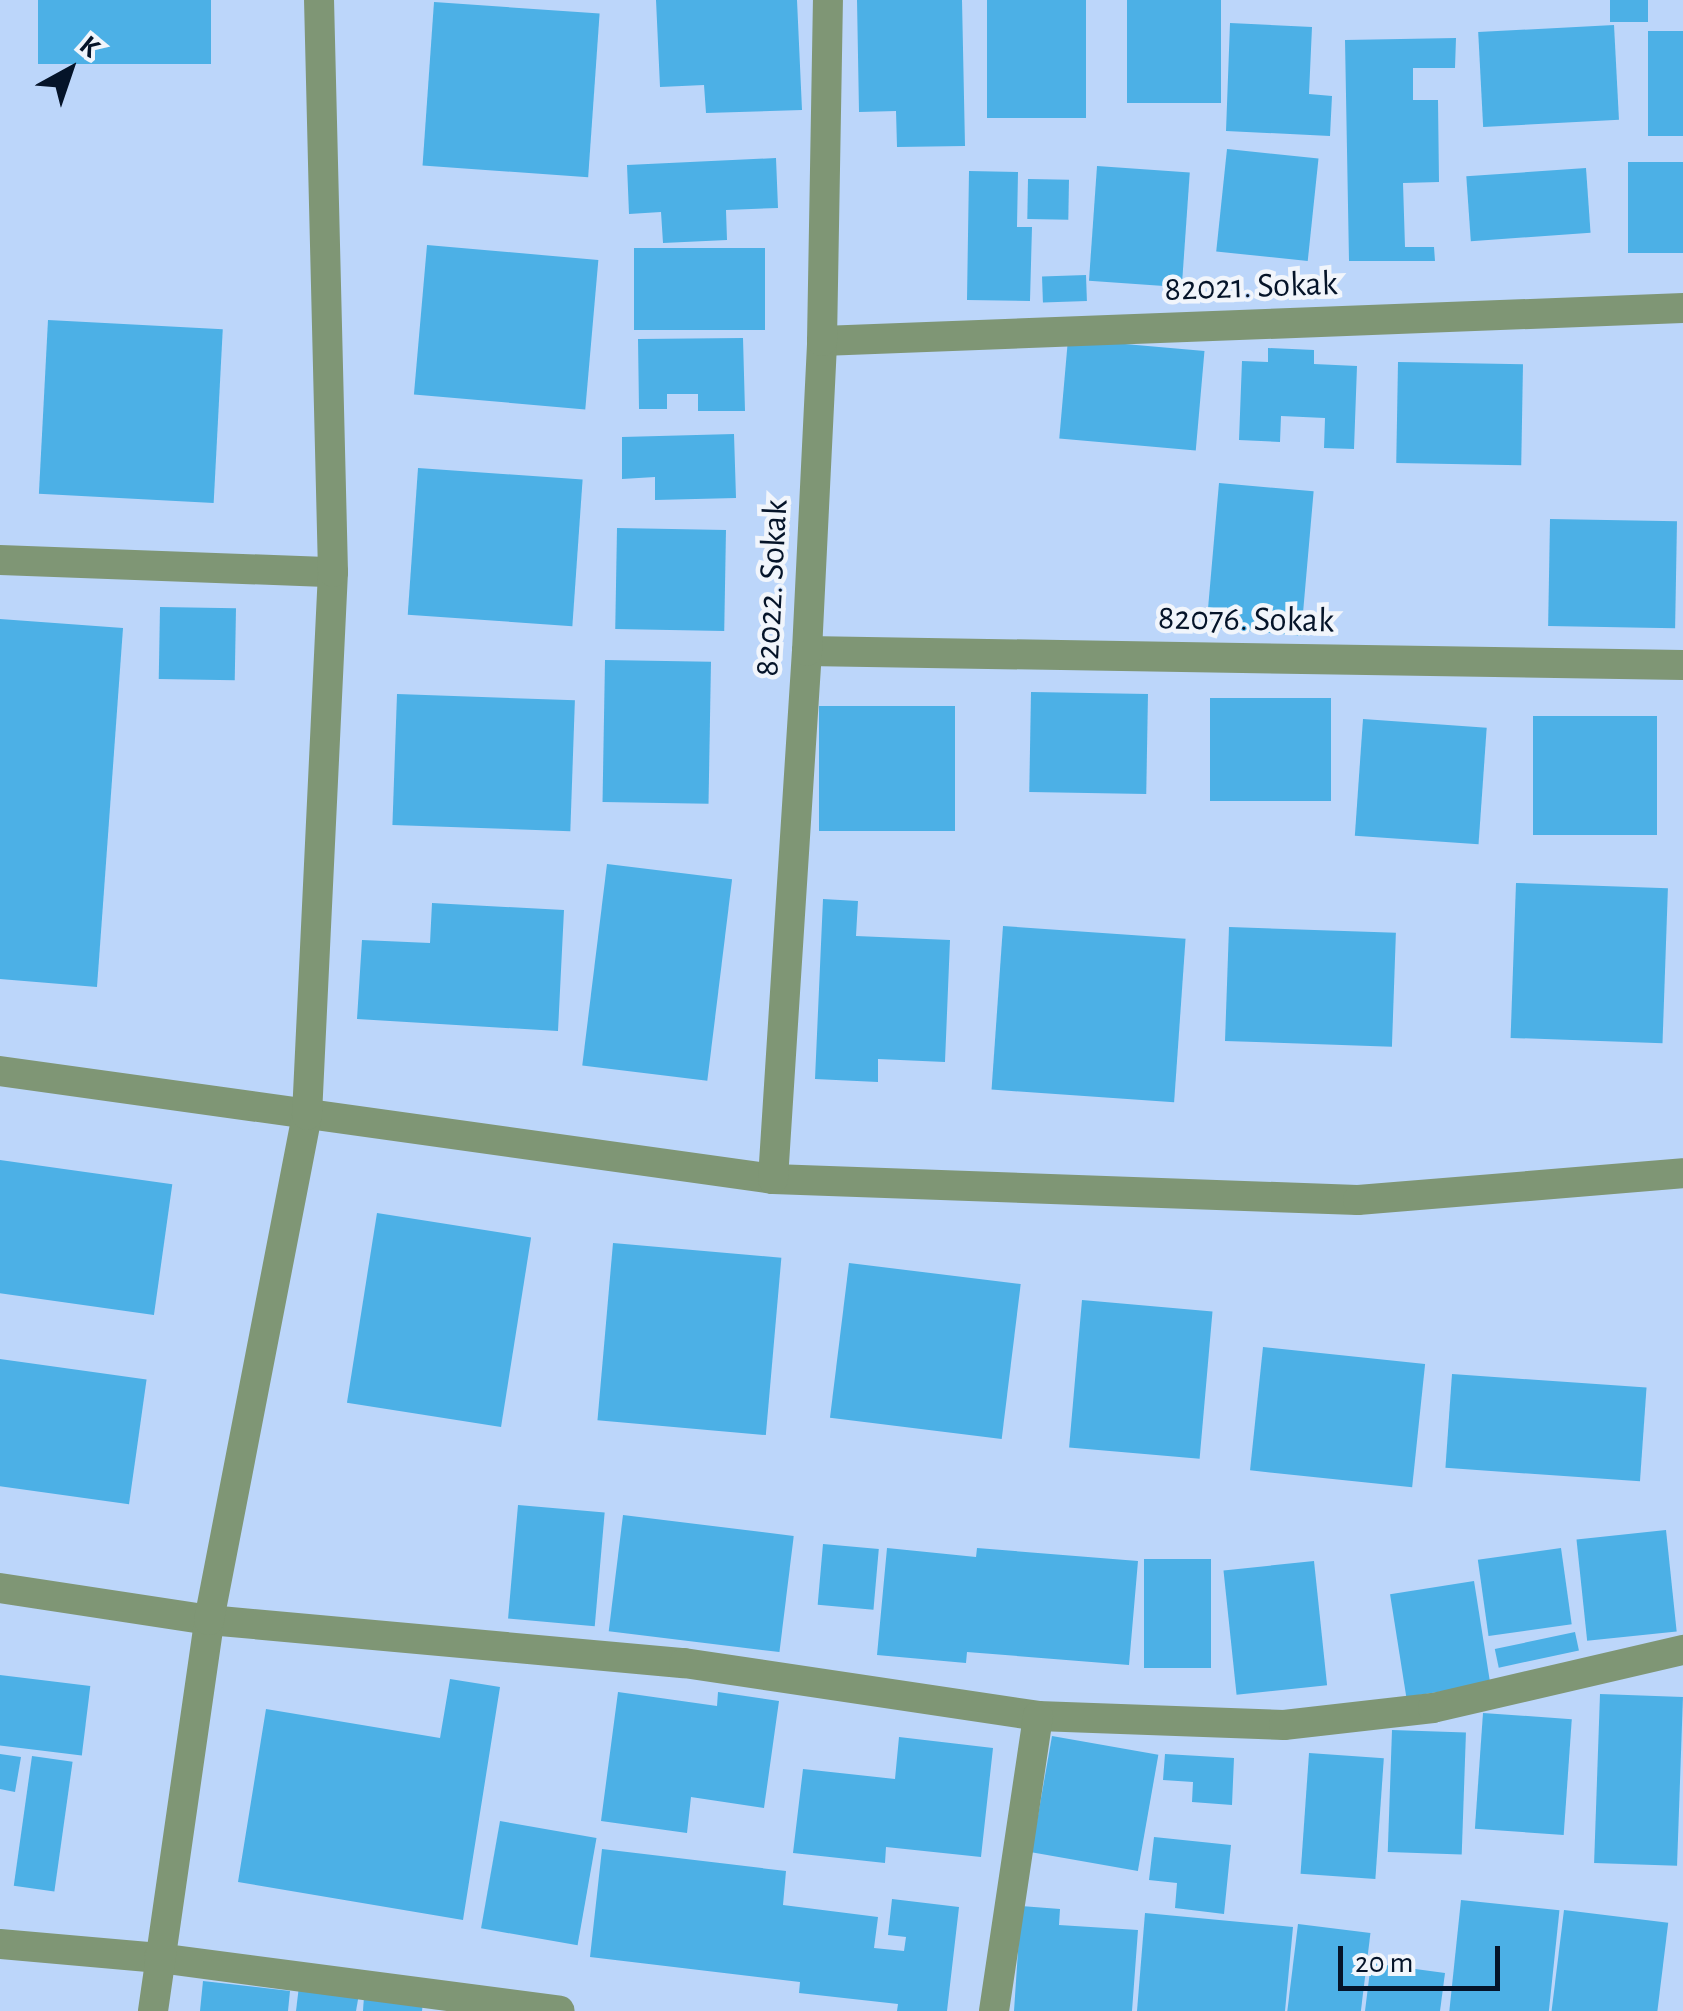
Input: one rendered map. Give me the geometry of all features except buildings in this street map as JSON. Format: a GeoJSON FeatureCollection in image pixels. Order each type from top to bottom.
{"type":"FeatureCollection","features":[{"type":"Feature","properties":{"kind":"street"},"geometry":{"type":"LineString","coordinates":[[154,2011],[208,1620],[307,1116],[334,572],[319,0]]}},
{"type":"Feature","properties":{"kind":"street","name":"82022. Sokak"},"geometry":{"type":"LineString","coordinates":[[774,1179],[822,341],[828,0]]}},
{"type":"Feature","properties":{"kind":"street","name":"82021. Sokak"},"geometry":{"type":"LineString","coordinates":[[822,341],[1683,308]]}},
{"type":"Feature","properties":{"kind":"street"},"geometry":{"type":"LineString","coordinates":[[0,560],[334,572]]}},
{"type":"Feature","properties":{"kind":"street","name":"82076. Sokak"},"geometry":{"type":"LineString","coordinates":[[807,651],[1683,664]]}},
{"type":"Feature","properties":{"kind":"street"},"geometry":{"type":"LineString","coordinates":[[0,1072],[774,1179],[1358,1200],[1683,1174]]}},
{"type":"Feature","properties":{"kind":"street"},"geometry":{"type":"LineString","coordinates":[[0,1588],[208,1620],[684,1663],[1038,1716],[1284,1725],[1433,1708],[1683,1650]]}},
{"type":"Feature","properties":{"kind":"street"},"geometry":{"type":"LineString","coordinates":[[994,2011],[1038,1716]]}},
{"type":"Feature","properties":{"kind":"street"},"geometry":{"type":"LineString","coordinates":[[0,1944],[159,1958],[560,2011]]}}]}
